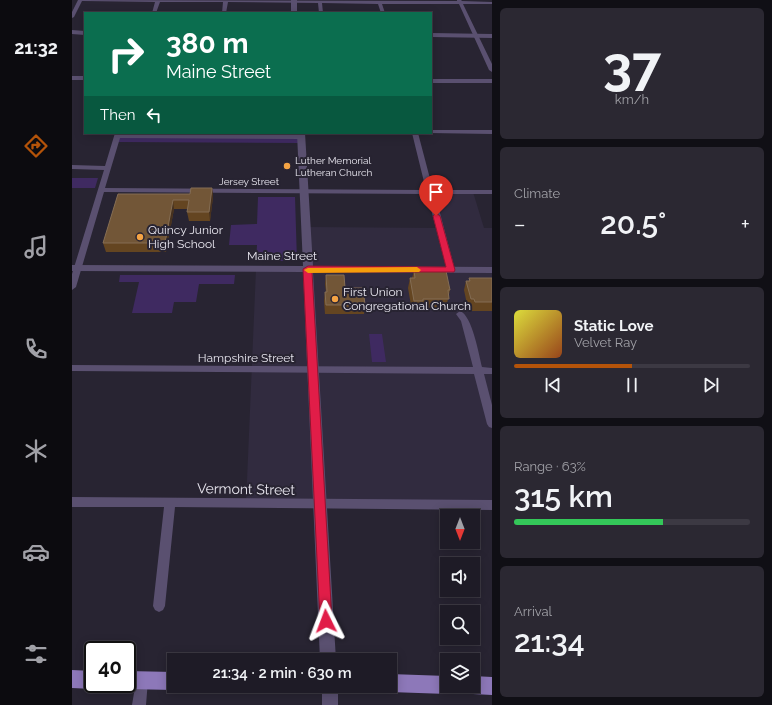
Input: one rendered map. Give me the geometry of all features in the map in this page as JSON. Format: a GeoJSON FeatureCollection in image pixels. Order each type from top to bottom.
{"type":"FeatureCollection","features":[{"type":"Feature","properties":{"kind":"main road"},"geometry":{"type":"LineString","coordinates":[[72,679],[84,680]]}},
{"type":"Feature","properties":{"kind":"main road"},"geometry":{"type":"LineString","coordinates":[[136,680],[167,681]]}},
{"type":"Feature","properties":{"kind":"main road"},"geometry":{"type":"LineString","coordinates":[[397,684],[440,685]]}},
{"type":"Feature","properties":{"kind":"main road"},"geometry":{"type":"LineString","coordinates":[[480,685],[492,686]]}},
{"type":"Feature","properties":{"kind":"street"},"geometry":{"type":"LineString","coordinates":[[72,17],[82,0],[226,0],[320,2],[460,1],[492,3]]}},
{"type":"Feature","properties":{"kind":"street"},"geometry":{"type":"LineString","coordinates":[[154,12],[158,0]]}},
{"type":"Feature","properties":{"kind":"street"},"geometry":{"type":"LineString","coordinates":[[224,12],[226,0]]}},
{"type":"Feature","properties":{"kind":"street"},"geometry":{"type":"LineString","coordinates":[[294,1],[294,12]]}},
{"type":"Feature","properties":{"kind":"street"},"geometry":{"type":"LineString","coordinates":[[380,1],[383,12]]}},
{"type":"Feature","properties":{"kind":"street"},"geometry":{"type":"LineString","coordinates":[[460,1],[492,70]]}},
{"type":"Feature","properties":{"kind":"street"},"geometry":{"type":"LineString","coordinates":[[320,2],[321,12]]}},
{"type":"Feature","properties":{"kind":"street"},"geometry":{"type":"LineString","coordinates":[[72,32],[84,33]]}},
{"type":"Feature","properties":{"kind":"street"},"geometry":{"type":"LineString","coordinates":[[432,35],[492,36]]}},
{"type":"Feature","properties":{"kind":"street"},"geometry":{"type":"LineString","coordinates":[[72,78],[84,78]]}},
{"type":"Feature","properties":{"kind":"street"},"geometry":{"type":"LineString","coordinates":[[432,81],[492,81]]}},
{"type":"Feature","properties":{"kind":"street"},"geometry":{"type":"LineString","coordinates":[[432,132],[492,132]]}},
{"type":"Feature","properties":{"kind":"street"},"geometry":{"type":"LineString","coordinates":[[72,287],[75,268],[118,134],[301,135],[328,653]]}},
{"type":"Feature","properties":{"kind":"street"},"geometry":{"type":"LineString","coordinates":[[415,134],[451,270]]}},
{"type":"Feature","properties":{"kind":"street"},"geometry":{"type":"LineString","coordinates":[[72,167],[108,168]]}},
{"type":"Feature","properties":{"kind":"street","name":"Jersey Street"},"geometry":{"type":"LineString","coordinates":[[101,190],[492,192]]}},
{"type":"Feature","properties":{"kind":"street","name":"Maine Street"},"geometry":{"type":"LineString","coordinates":[[75,268],[492,270]]}},
{"type":"Feature","properties":{"kind":"street"},"geometry":{"type":"LineString","coordinates":[[460,314],[464,320],[492,424]]}},
{"type":"Feature","properties":{"kind":"street","name":"Hampshire Street"},"geometry":{"type":"LineString","coordinates":[[72,368],[492,371]]}},
{"type":"Feature","properties":{"kind":"street","name":"Vermont Street"},"geometry":{"type":"LineString","coordinates":[[72,502],[492,505]]}},
{"type":"Feature","properties":{"kind":"street"},"geometry":{"type":"LineString","coordinates":[[159,606],[170,503]]}},
{"type":"Feature","properties":{"kind":"street"},"geometry":{"type":"LineString","coordinates":[[136,686],[139,705]]}},
{"type":"Feature","properties":{"kind":"street"},"geometry":{"type":"LineString","coordinates":[[330,693],[330,705]]}},
{"type":"Feature","properties":{"kind":"shaded area"},"geometry":{"type":"Polygon","coordinates":[[[118,134],[301,134],[301,143],[116,142],[118,134]]]}},
{"type":"Feature","properties":{"kind":"shaded area"},"geometry":{"type":"Polygon","coordinates":[[[72,178],[98,178],[95,188],[72,188],[72,178]]]}},
{"type":"Feature","properties":{"kind":"shaded area"},"geometry":{"type":"Polygon","coordinates":[[[430,191],[473,192],[484,228],[492,228],[492,505],[246,504],[256,269],[307,269],[305,227],[439,228],[430,191]]]}},
{"type":"Feature","properties":{"kind":"shaded area"},"geometry":{"type":"Polygon","coordinates":[[[258,197],[295,197],[297,261],[256,261],[257,245],[229,245],[231,225],[257,224],[258,197]]]}},
{"type":"Feature","properties":{"kind":"shaded area"},"geometry":{"type":"Polygon","coordinates":[[[120,275],[235,275],[234,284],[199,284],[196,302],[174,302],[172,313],[132,313],[139,282],[119,282],[120,275]]]}},
{"type":"Feature","properties":{"kind":"shaded area"},"geometry":{"type":"Polygon","coordinates":[[[369,334],[382,334],[386,362],[372,362],[369,334]]]}},
{"type":"Feature","properties":{"kind":"building","name":"Quincy Junior High School"},"geometry":{"type":"Polygon","coordinates":[[[191,188],[212,188],[209,212],[187,212],[189,200],[173,200],[165,243],[103,243],[118,194],[190,194],[191,188]]]}},
{"type":"Feature","properties":{"kind":"building"},"geometry":{"type":"Polygon","coordinates":[[[414,271],[446,271],[450,290],[448,290],[449,299],[423,299],[423,301],[414,301],[410,278],[415,278],[414,271]]]}},
{"type":"Feature","properties":{"kind":"building"},"geometry":{"type":"Polygon","coordinates":[[[326,275],[344,275],[345,288],[363,288],[365,305],[326,305],[326,275]]]}},
{"type":"Feature","properties":{"kind":"building"},"geometry":{"type":"Polygon","coordinates":[[[469,278],[492,278],[492,302],[475,302],[474,299],[471,299],[466,281],[470,281],[469,278]]]}},
{"type":"Feature","properties":{"kind":"slow traffic"},"geometry":{"type":"LineString","coordinates":[[308,270],[417,270]]}},
{"type":"Feature","properties":{"kind":"place","name":"Luther Memorial Lutheran Church"},"geometry":{"type":"Point","coordinates":[287,166]}},
{"type":"Feature","properties":{"kind":"place","name":"Quincy Junior High School"},"geometry":{"type":"Point","coordinates":[140,237]}},
{"type":"Feature","properties":{"kind":"place","name":"First Union Congregational Church"},"geometry":{"type":"Point","coordinates":[335,299]}},
{"type":"Feature","properties":{"kind":"route"},"geometry":{"type":"LineString","coordinates":[[326,621],[308,269],[451,270],[436,216]]}}]}
